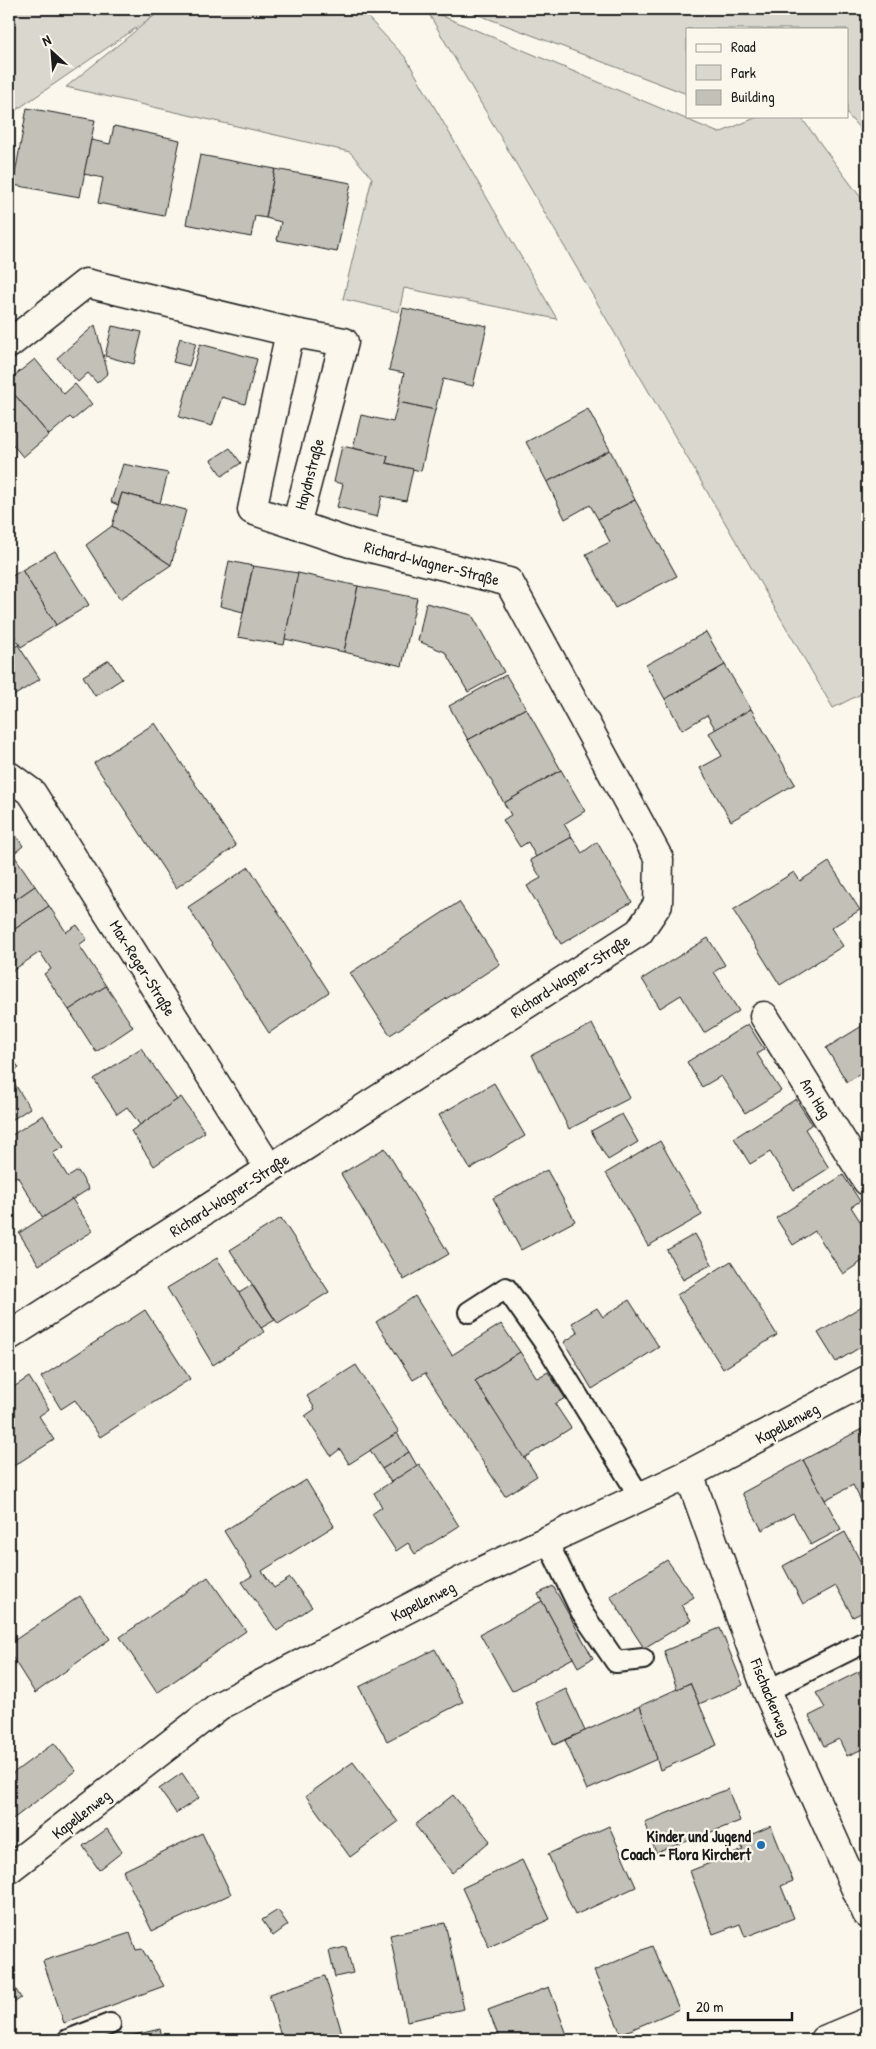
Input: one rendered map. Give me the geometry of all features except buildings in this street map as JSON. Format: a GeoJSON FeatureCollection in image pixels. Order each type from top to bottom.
{"type":"FeatureCollection","features":[{"type":"Feature","properties":{"kind":"street","name":"Haydnstraße"},"geometry":{"type":"LineString","coordinates":[[9,344],[86,283],[290,332],[344,342],[296,525],[252,510],[290,332]]}},
{"type":"Feature","properties":{"kind":"street","name":"Richard-Wagner-Straße"},"geometry":{"type":"LineString","coordinates":[[9,1336],[639,932],[658,904],[659,859],[509,582],[350,543],[296,525]]}},
{"type":"Feature","properties":{"kind":"street","name":"Max-Reger-Straße"},"geometry":{"type":"LineString","coordinates":[[9,776],[32,793],[269,1168]]}},
{"type":"Feature","properties":{"kind":"street","name":"Am Hag"},"geometry":{"type":"LineString","coordinates":[[764,1016],[867,1181]]}},
{"type":"Feature","properties":{"kind":"street","name":"Kapellenweg"},"geometry":{"type":"LineString","coordinates":[[9,1869],[219,1706],[467,1578],[689,1474],[867,1380]]}},
{"type":"Feature","properties":{"kind":"street","name":"Fischackerweg"},"geometry":{"type":"LineString","coordinates":[[689,1474],[767,1691],[867,1914]]}},
{"type":"Feature","properties":{"kind":"street"},"geometry":{"type":"LineString","coordinates":[[824,2040],[867,2022]]}},
{"type":"Feature","properties":{"kind":"lane"},"geometry":{"type":"LineString","coordinates":[[469,1312],[506,1288],[547,1346],[640,1497]]}},
{"type":"Feature","properties":{"kind":"lane"},"geometry":{"type":"LineString","coordinates":[[547,1541],[582,1611],[616,1662],[643,1658]]}},
{"type":"Feature","properties":{"kind":"lane"},"geometry":{"type":"LineString","coordinates":[[767,1691],[867,1641]]}},
{"type":"Feature","properties":{"kind":"lane"},"geometry":{"type":"LineString","coordinates":[[68,2040],[110,2024]]}},
{"type":"Feature","properties":{"kind":"green space"},"geometry":{"type":"Polygon","coordinates":[[[9,9],[360,9],[406,58],[557,319],[404,288],[399,312],[343,299],[372,178],[350,152],[66,87],[155,15],[9,115],[9,9]]]}},
{"type":"Feature","properties":{"kind":"green space"},"geometry":{"type":"Polygon","coordinates":[[[426,9],[719,133],[755,118],[801,118],[867,206],[867,691],[833,708],[426,9]]]}},
{"type":"Feature","properties":{"kind":"green space"},"geometry":{"type":"Polygon","coordinates":[[[463,9],[867,9],[867,137],[848,115],[848,28],[686,28],[686,94],[463,9]]]}},
{"type":"Feature","properties":{"kind":"place","name":"Kinder und Jugend Coach - Flora Kirchert"},"geometry":{"type":"Point","coordinates":[761,1845]}}]}
